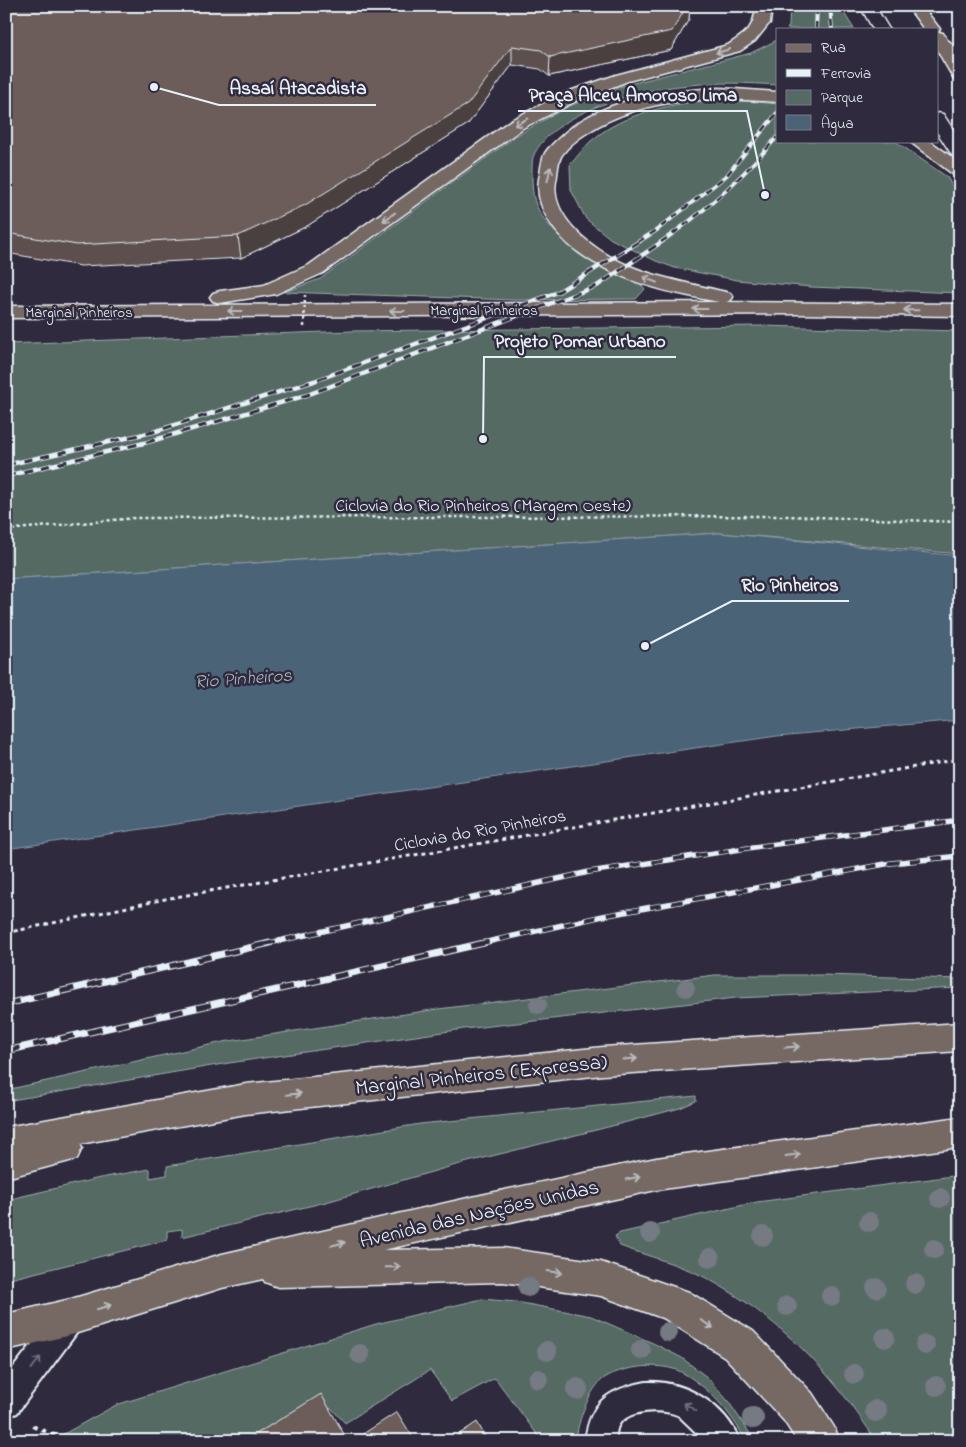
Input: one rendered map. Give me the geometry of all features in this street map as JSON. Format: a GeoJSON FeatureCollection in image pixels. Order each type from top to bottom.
{"type":"FeatureCollection","features":[{"type":"Feature","properties":{"kind":"main road"},"geometry":{"type":"LineString","coordinates":[[7,312],[235,296],[269,290],[316,269],[517,124],[570,96],[622,78],[734,48],[749,38],[763,15],[748,6]]}},
{"type":"Feature","properties":{"kind":"main road"},"geometry":{"type":"LineString","coordinates":[[868,6],[880,28]]}},
{"type":"Feature","properties":{"kind":"main road"},"geometry":{"type":"LineString","coordinates":[[914,6],[931,28]]}},
{"type":"Feature","properties":{"kind":"main road"},"geometry":{"type":"LineString","coordinates":[[940,40],[960,62]]}},
{"type":"Feature","properties":{"kind":"main road"},"geometry":{"type":"LineString","coordinates":[[940,40],[960,76]]}},
{"type":"Feature","properties":{"kind":"main road"},"geometry":{"type":"LineString","coordinates":[[776,97],[715,94],[678,97],[624,107],[582,126],[553,155],[545,192],[560,226],[594,256],[654,282],[720,297],[801,308]]}},
{"type":"Feature","properties":{"kind":"main road"},"geometry":{"type":"LineString","coordinates":[[938,120],[960,154]]}},
{"type":"Feature","properties":{"kind":"main road"},"geometry":{"type":"LineString","coordinates":[[919,142],[960,171]]}},
{"type":"Feature","properties":{"kind":"main road","name":"Marginal Pinheiros"},"geometry":{"type":"LineString","coordinates":[[7,312],[801,308],[960,310]]}},
{"type":"Feature","properties":{"kind":"main road","name":"Marginal Pinheiros (Expressa)"},"geometry":{"type":"LineString","coordinates":[[6,1142],[246,1100],[603,1061],[960,1037]]}},
{"type":"Feature","properties":{"kind":"main road"},"geometry":{"type":"LineString","coordinates":[[6,1163],[246,1100]]}},
{"type":"Feature","properties":{"kind":"main road","name":"Avenida das Nações Unidas"},"geometry":{"type":"LineString","coordinates":[[6,1332],[71,1316],[222,1271],[481,1211],[656,1174],[960,1132]]}},
{"type":"Feature","properties":{"kind":"main road"},"geometry":{"type":"LineString","coordinates":[[222,1271],[503,1265],[601,1279],[676,1304],[739,1344],[798,1406],[820,1441]]}},
{"type":"Feature","properties":{"kind":"lane"},"geometry":{"type":"LineString","coordinates":[[15,1412],[71,1316]]}},
{"type":"Feature","properties":{"kind":"lane"},"geometry":{"type":"LineString","coordinates":[[600,1441],[603,1422],[623,1403],[639,1398],[659,1397],[676,1399],[696,1411],[715,1428],[725,1441]]}},
{"type":"Feature","properties":{"kind":"path"},"geometry":{"type":"LineString","coordinates":[[304,327],[305,296]]}},
{"type":"Feature","properties":{"kind":"path","name":"Ciclovia do Rio Pinheiros (Margem Oeste)"},"geometry":{"type":"LineString","coordinates":[[6,530],[135,518],[787,516],[960,522]]}},
{"type":"Feature","properties":{"kind":"path","name":"Ciclovia do Rio Pinheiros"},"geometry":{"type":"LineString","coordinates":[[6,933],[170,898],[960,760]]}},
{"type":"Feature","properties":{"kind":"path"},"geometry":{"type":"LineString","coordinates":[[15,1412],[69,1441]]}},
{"type":"Feature","properties":{"kind":"green space"},"geometry":{"type":"Polygon","coordinates":[[[790,6],[844,6],[844,13],[853,28],[788,28],[790,6]]]}},
{"type":"Feature","properties":{"kind":"green space"},"geometry":{"type":"Polygon","coordinates":[[[776,40],[776,85],[701,84],[671,87],[626,97],[579,115],[559,127],[543,141],[533,157],[533,196],[542,216],[563,240],[580,253],[595,263],[629,276],[640,284],[645,289],[636,299],[514,300],[284,292],[320,279],[519,134],[567,107],[622,86],[751,53],[776,40]]]}},
{"type":"Feature","properties":{"kind":"green space"},"geometry":{"type":"Polygon","coordinates":[[[718,98],[776,104],[776,142],[896,142],[947,177],[960,200],[960,293],[811,287],[737,280],[675,268],[611,239],[586,219],[571,190],[570,165],[591,141],[620,122],[651,110],[718,98]]]}},
{"type":"Feature","properties":{"kind":"green space"},"geometry":{"type":"Polygon","coordinates":[[[761,326],[960,331],[960,554],[719,533],[6,579],[6,344],[352,331],[761,326]]]}},
{"type":"Feature","properties":{"kind":"green space"},"geometry":{"type":"Polygon","coordinates":[[[715,975],[823,975],[960,979],[960,988],[736,998],[464,1029],[229,1063],[6,1101],[6,1090],[223,1042],[438,1009],[715,975]]]}},
{"type":"Feature","properties":{"kind":"green space"},"geometry":{"type":"Polygon","coordinates":[[[696,1096],[696,1101],[680,1108],[456,1165],[326,1202],[182,1237],[182,1229],[167,1231],[167,1240],[6,1280],[6,1200],[100,1178],[150,1169],[150,1178],[167,1175],[167,1166],[420,1124],[696,1096]]]}},
{"type":"Feature","properties":{"kind":"green space"},"geometry":{"type":"Polygon","coordinates":[[[960,1175],[960,1441],[876,1441],[842,1392],[802,1348],[779,1328],[732,1293],[706,1278],[697,1273],[620,1246],[615,1236],[620,1233],[757,1202],[960,1175]]]}},
{"type":"Feature","properties":{"kind":"green space"},"geometry":{"type":"Polygon","coordinates":[[[482,1299],[516,1302],[591,1316],[682,1358],[708,1378],[728,1401],[755,1441],[746,1441],[726,1411],[701,1385],[681,1372],[654,1366],[623,1370],[606,1377],[600,1382],[585,1406],[576,1441],[542,1441],[495,1378],[452,1401],[430,1370],[345,1423],[331,1408],[279,1441],[51,1441],[116,1405],[376,1324],[482,1299]]]}},
{"type":"Feature","properties":{"kind":"water"},"geometry":{"type":"Polygon","coordinates":[[[719,533],[960,556],[960,720],[777,736],[6,849],[6,579],[719,533]]]}},
{"type":"Feature","properties":{"kind":"building"},"geometry":{"type":"Polygon","coordinates":[[[6,6],[687,6],[672,31],[550,57],[541,50],[512,46],[468,104],[305,205],[238,236],[77,245],[6,233],[6,6]]]}},
{"type":"Feature","properties":{"kind":"building"},"geometry":{"type":"Polygon","coordinates":[[[321,1394],[348,1441],[245,1441],[321,1394]]]}},
{"type":"Feature","properties":{"kind":"building"},"geometry":{"type":"Polygon","coordinates":[[[397,1412],[415,1441],[352,1441],[397,1412]]]}},
{"type":"Feature","properties":{"kind":"building"},"geometry":{"type":"Polygon","coordinates":[[[477,1422],[488,1441],[449,1441],[477,1422]]]}},
{"type":"Feature","properties":{"kind":"railway"},"geometry":{"type":"LineString","coordinates":[[816,28],[817,6]]}},
{"type":"Feature","properties":{"kind":"railway"},"geometry":{"type":"LineString","coordinates":[[830,6],[832,28]]}},
{"type":"Feature","properties":{"kind":"railway"},"geometry":{"type":"LineString","coordinates":[[638,242],[657,230],[727,175],[776,114]]}},
{"type":"Feature","properties":{"kind":"railway"},"geometry":{"type":"LineString","coordinates":[[661,242],[693,219],[723,193],[776,138]]}},
{"type":"Feature","properties":{"kind":"railway"},"geometry":{"type":"LineString","coordinates":[[6,465],[153,432],[314,381],[558,292],[640,241]]}},
{"type":"Feature","properties":{"kind":"railway"},"geometry":{"type":"LineString","coordinates":[[6,476],[148,442],[307,395],[597,286],[663,241]]}},
{"type":"Feature","properties":{"kind":"railway"},"geometry":{"type":"LineString","coordinates":[[265,944],[589,872],[761,846],[960,820]]}},
{"type":"Feature","properties":{"kind":"railway"},"geometry":{"type":"LineString","coordinates":[[478,944],[603,916],[891,863],[960,856]]}},
{"type":"Feature","properties":{"kind":"railway"},"geometry":{"type":"LineString","coordinates":[[6,1004],[270,943]]}},
{"type":"Feature","properties":{"kind":"railway"},"geometry":{"type":"LineString","coordinates":[[6,1051],[484,943]]}},
{"type":"Feature","properties":{"kind":"place","name":"Assaí Atacadista"},"geometry":{"type":"Point","coordinates":[154,87]}},
{"type":"Feature","properties":{"kind":"place","name":"Praça Alceu Amoroso Lima"},"geometry":{"type":"Point","coordinates":[765,195]}},
{"type":"Feature","properties":{"kind":"place","name":"Projeto Pomar Urbano"},"geometry":{"type":"Point","coordinates":[483,439]}},
{"type":"Feature","properties":{"kind":"place","name":"Rio Pinheiros"},"geometry":{"type":"Point","coordinates":[645,646]}}]}
